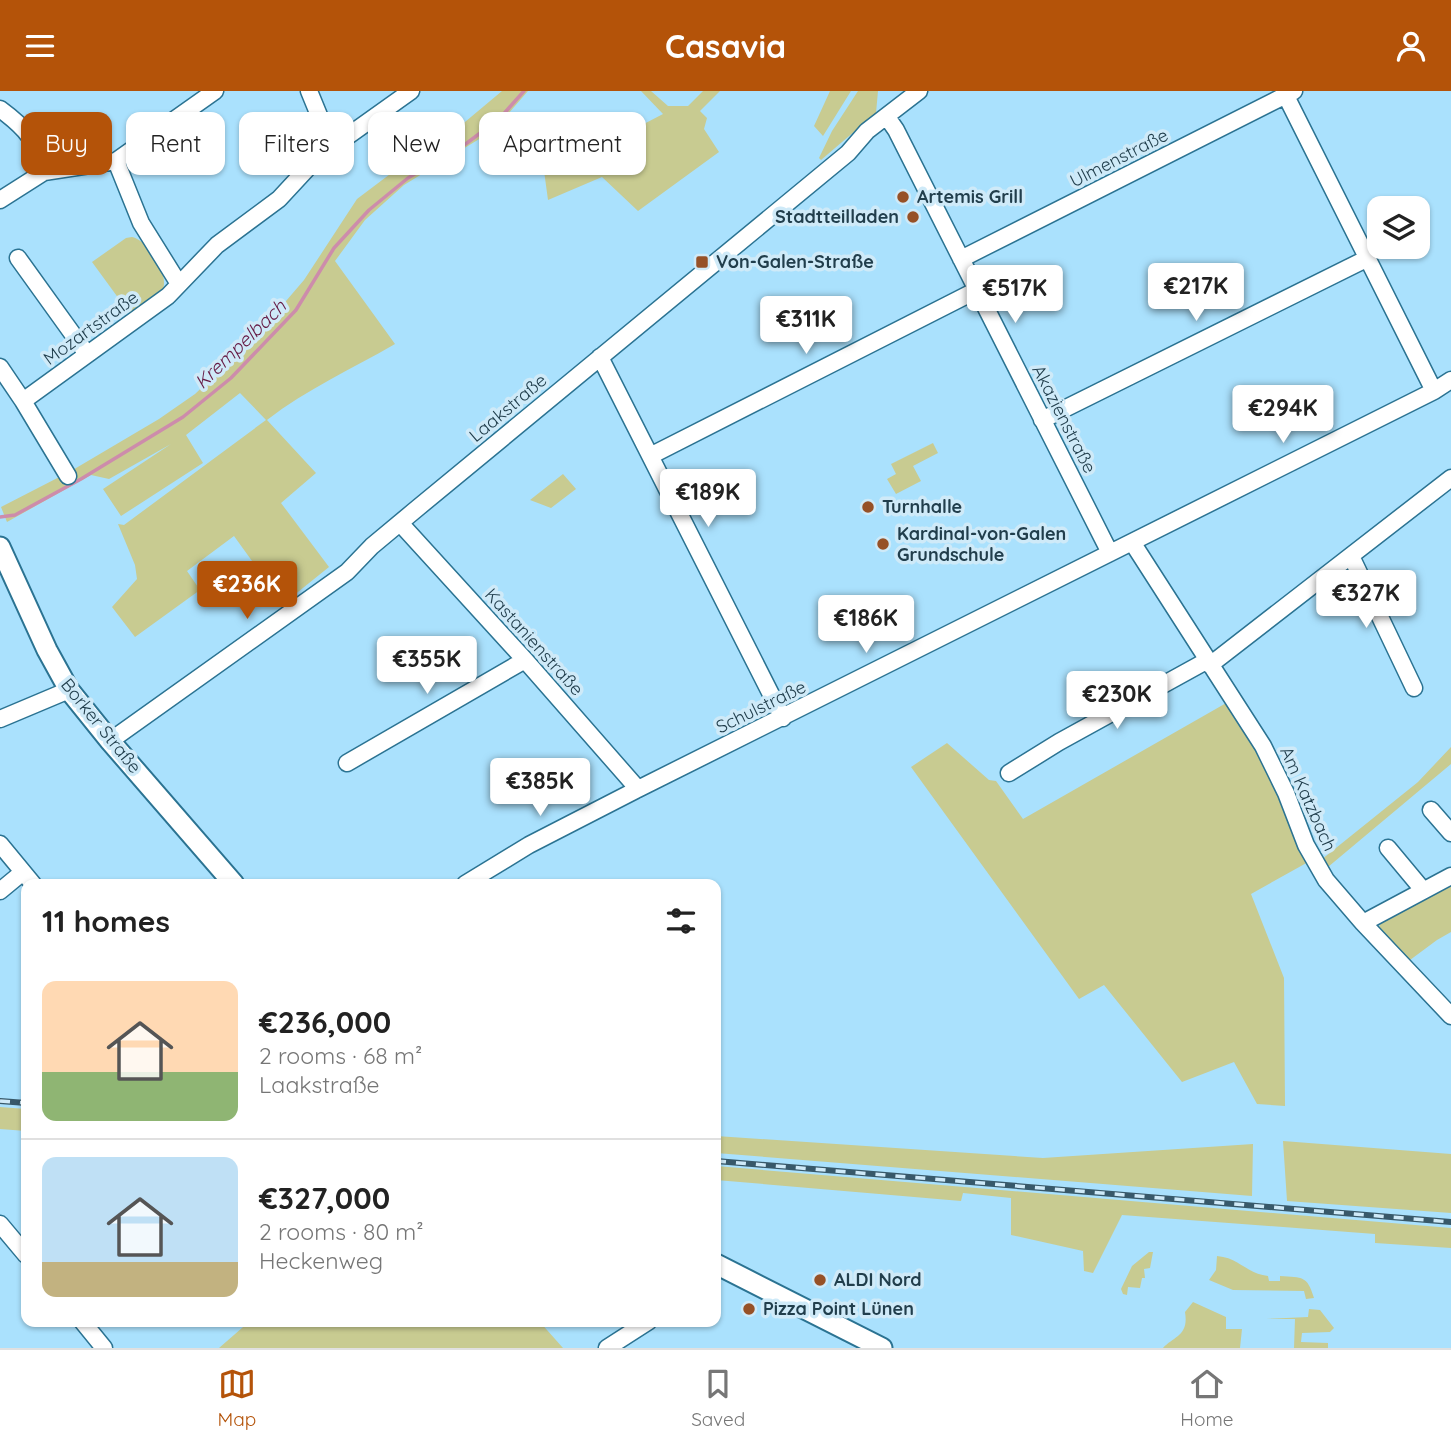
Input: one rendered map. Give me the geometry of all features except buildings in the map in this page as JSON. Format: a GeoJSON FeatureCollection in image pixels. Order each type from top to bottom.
{"type":"FeatureCollection","features":[{"type":"Feature","properties":{"kind":"main road","name":"Borker Straße"},"geometry":{"type":"LineString","coordinates":[[0,547],[47,650],[69,690],[230,879]]}},
{"type":"Feature","properties":{"kind":"main road"},"geometry":{"type":"LineString","coordinates":[[721,1267],[874,1346]]}},
{"type":"Feature","properties":{"kind":"street"},"geometry":{"type":"LineString","coordinates":[[112,162],[215,91]]}},
{"type":"Feature","properties":{"kind":"street"},"geometry":{"type":"LineString","coordinates":[[309,91],[318,112]]}},
{"type":"Feature","properties":{"kind":"street","name":"Mozartstraße"},"geometry":{"type":"LineString","coordinates":[[354,131],[411,91]]}},
{"type":"Feature","properties":{"kind":"street","name":"Laakstraße"},"geometry":{"type":"LineString","coordinates":[[110,741],[341,577],[400,523],[848,153],[867,131],[919,91]]}},
{"type":"Feature","properties":{"kind":"street"},"geometry":{"type":"LineString","coordinates":[[1290,93],[1366,258],[1434,391]]}},
{"type":"Feature","properties":{"kind":"street","name":"Ulmenstraße"},"geometry":{"type":"LineString","coordinates":[[961,259],[1290,93]]}},
{"type":"Feature","properties":{"kind":"street"},"geometry":{"type":"LineString","coordinates":[[0,109],[21,126]]}},
{"type":"Feature","properties":{"kind":"street","name":"Akazienstraße"},"geometry":{"type":"LineString","coordinates":[[887,117],[1110,553]]}},
{"type":"Feature","properties":{"kind":"street"},"geometry":{"type":"LineString","coordinates":[[116,161],[141,223],[179,284]]}},
{"type":"Feature","properties":{"kind":"street"},"geometry":{"type":"LineString","coordinates":[[0,200],[39,175]]}},
{"type":"Feature","properties":{"kind":"street","name":"Mozartstraße"},"geometry":{"type":"LineString","coordinates":[[23,401],[168,296],[217,245],[279,199],[301,175]]}},
{"type":"Feature","properties":{"kind":"street"},"geometry":{"type":"LineString","coordinates":[[18,258],[87,354]]}},
{"type":"Feature","properties":{"kind":"street"},"geometry":{"type":"LineString","coordinates":[[1042,420],[1366,258]]}},
{"type":"Feature","properties":{"kind":"street"},"geometry":{"type":"LineString","coordinates":[[652,455],[977,290]]}},
{"type":"Feature","properties":{"kind":"street"},"geometry":{"type":"LineString","coordinates":[[600,357],[783,718]]}},
{"type":"Feature","properties":{"kind":"street"},"geometry":{"type":"LineString","coordinates":[[0,367],[68,476]]}},
{"type":"Feature","properties":{"kind":"street","name":"Schulstraße"},"geometry":{"type":"LineString","coordinates":[[473,879],[528,845],[1434,391],[1451,380]]}},
{"type":"Feature","properties":{"kind":"street"},"geometry":{"type":"LineString","coordinates":[[1009,773],[1059,742],[1209,663],[1451,478]]}},
{"type":"Feature","properties":{"kind":"street","name":"Kastanienstraße"},"geometry":{"type":"LineString","coordinates":[[400,523],[638,789]]}},
{"type":"Feature","properties":{"kind":"street","name":"Am Katzbach"},"geometry":{"type":"LineString","coordinates":[[1132,542],[1277,773],[1306,845],[1326,880],[1451,1016]]}},
{"type":"Feature","properties":{"kind":"street"},"geometry":{"type":"LineString","coordinates":[[1351,556],[1414,688]]}},
{"type":"Feature","properties":{"kind":"street"},"geometry":{"type":"LineString","coordinates":[[347,763],[525,660]]}},
{"type":"Feature","properties":{"kind":"street"},"geometry":{"type":"LineString","coordinates":[[0,719],[69,690]]}},
{"type":"Feature","properties":{"kind":"street"},"geometry":{"type":"LineString","coordinates":[[1431,810],[1451,833]]}},
{"type":"Feature","properties":{"kind":"street"},"geometry":{"type":"LineString","coordinates":[[0,844],[28,878]]}},
{"type":"Feature","properties":{"kind":"street"},"geometry":{"type":"LineString","coordinates":[[1388,848],[1423,890]]}},
{"type":"Feature","properties":{"kind":"street"},"geometry":{"type":"LineString","coordinates":[[1363,923],[1451,876]]}},
{"type":"Feature","properties":{"kind":"street"},"geometry":{"type":"LineString","coordinates":[[0,891],[21,881]]}},
{"type":"Feature","properties":{"kind":"street"},"geometry":{"type":"LineString","coordinates":[[0,1224],[21,1249]]}},
{"type":"Feature","properties":{"kind":"street"},"geometry":{"type":"LineString","coordinates":[[92,1327],[104,1348]]}},
{"type":"Feature","properties":{"kind":"street"},"geometry":{"type":"LineString","coordinates":[[607,1348],[640,1327]]}},
{"type":"Feature","properties":{"kind":"green space"},"geometry":{"type":"Polygon","coordinates":[[[502,91],[528,91],[510,112],[479,112],[479,139],[465,148],[465,122],[502,91]]]}},
{"type":"Feature","properties":{"kind":"green space"},"geometry":{"type":"Polygon","coordinates":[[[641,91],[651,91],[668,106],[688,106],[703,91],[720,91],[700,111],[707,118],[704,129],[719,152],[638,211],[602,177],[548,200],[545,175],[646,175],[646,123],[663,114],[641,91]]]}},
{"type":"Feature","properties":{"kind":"green space"},"geometry":{"type":"Polygon","coordinates":[[[830,91],[851,91],[823,136],[814,126],[830,91]]]}},
{"type":"Feature","properties":{"kind":"green space"},"geometry":{"type":"Polygon","coordinates":[[[858,91],[878,91],[876,113],[821,160],[819,158],[832,131],[858,91]]]}},
{"type":"Feature","properties":{"kind":"green space"},"geometry":{"type":"Polygon","coordinates":[[[389,175],[420,175],[404,185],[365,220],[335,261],[395,344],[314,389],[267,420],[316,473],[281,503],[329,567],[283,604],[234,536],[187,571],[200,590],[135,637],[112,607],[137,579],[135,565],[118,524],[124,525],[266,420],[240,393],[186,435],[203,463],[121,516],[103,489],[171,444],[109,479],[91,475],[7,522],[1,507],[71,471],[159,419],[195,394],[256,336],[304,280],[357,199],[389,175]]]}},
{"type":"Feature","properties":{"kind":"green space"},"geometry":{"type":"Polygon","coordinates":[[[132,237],[151,251],[161,268],[164,284],[162,291],[130,314],[92,262],[126,238],[132,237]]]}},
{"type":"Feature","properties":{"kind":"green space"},"geometry":{"type":"Polygon","coordinates":[[[933,443],[938,453],[913,466],[921,481],[896,494],[887,479],[896,474],[891,464],[933,443]]]}},
{"type":"Feature","properties":{"kind":"green space"},"geometry":{"type":"Polygon","coordinates":[[[563,474],[576,489],[551,508],[530,500],[563,474]]]}},
{"type":"Feature","properties":{"kind":"green space"},"geometry":{"type":"Polygon","coordinates":[[[1228,702],[1260,754],[1310,861],[1251,894],[1284,978],[1285,1106],[1257,1104],[1234,1062],[1182,1082],[1104,985],[1079,999],[911,767],[947,743],[989,780],[996,781],[1023,819],[1228,702]]]}},
{"type":"Feature","properties":{"kind":"green space"},"geometry":{"type":"Polygon","coordinates":[[[1451,747],[1451,764],[1328,867],[1321,860],[1418,782],[1451,747]]]}},
{"type":"Feature","properties":{"kind":"green space"},"geometry":{"type":"Polygon","coordinates":[[[1451,884],[1451,932],[1410,960],[1379,927],[1383,919],[1451,884]]]}},
{"type":"Feature","properties":{"kind":"green space"},"geometry":{"type":"Polygon","coordinates":[[[0,1107],[21,1109],[21,1131],[0,1129],[0,1107]]]}},
{"type":"Feature","properties":{"kind":"green space"},"geometry":{"type":"Polygon","coordinates":[[[721,1136],[1043,1158],[1253,1144],[1252,1196],[721,1153],[721,1136]]]}},
{"type":"Feature","properties":{"kind":"green space"},"geometry":{"type":"Polygon","coordinates":[[[1283,1141],[1451,1154],[1451,1213],[1287,1201],[1283,1141]]]}},
{"type":"Feature","properties":{"kind":"green space"},"geometry":{"type":"Polygon","coordinates":[[[721,1166],[1451,1228],[1451,1248],[1375,1243],[1375,1234],[1122,1215],[1093,1273],[1084,1271],[1083,1251],[1011,1235],[1011,1198],[963,1193],[961,1201],[721,1180],[721,1166]]]}},
{"type":"Feature","properties":{"kind":"green space"},"geometry":{"type":"Polygon","coordinates":[[[1149,1252],[1153,1252],[1150,1268],[1144,1269],[1145,1278],[1142,1278],[1140,1288],[1128,1287],[1127,1295],[1123,1294],[1121,1289],[1132,1266],[1149,1252]]]}},
{"type":"Feature","properties":{"kind":"green space"},"geometry":{"type":"Polygon","coordinates":[[[1217,1256],[1268,1276],[1269,1281],[1280,1281],[1280,1276],[1303,1279],[1309,1285],[1314,1298],[1306,1299],[1304,1291],[1233,1290],[1209,1280],[1216,1270],[1217,1256]]]}},
{"type":"Feature","properties":{"kind":"green space"},"geometry":{"type":"Polygon","coordinates":[[[1193,1302],[1226,1317],[1226,1329],[1242,1329],[1240,1348],[1163,1348],[1183,1331],[1185,1312],[1193,1302]]]}},
{"type":"Feature","properties":{"kind":"green space"},"geometry":{"type":"Polygon","coordinates":[[[1309,1309],[1320,1310],[1334,1328],[1330,1332],[1302,1333],[1301,1342],[1328,1343],[1328,1348],[1294,1348],[1295,1319],[1266,1319],[1308,1317],[1309,1309]]]}},
{"type":"Feature","properties":{"kind":"green space"},"geometry":{"type":"Polygon","coordinates":[[[243,1327],[544,1327],[563,1348],[219,1348],[243,1327]]]}},
{"type":"Feature","properties":{"kind":"waterway","name":"Krempelbach"},"geometry":{"type":"LineString","coordinates":[[0,517],[15,515],[81,479],[183,417],[231,378],[296,310],[334,248],[369,210],[408,178],[467,143],[500,118],[524,91]]}},
{"type":"Feature","properties":{"kind":"railway"},"geometry":{"type":"LineString","coordinates":[[0,1101],[21,1103]]}},
{"type":"Feature","properties":{"kind":"railway"},"geometry":{"type":"LineString","coordinates":[[721,1161],[1451,1222]]}},
{"type":"Feature","properties":{"kind":"place","name":"Artemis Grill"},"geometry":{"type":"Point","coordinates":[903,197]}},
{"type":"Feature","properties":{"kind":"place","name":"Stadtteilladen"},"geometry":{"type":"Point","coordinates":[913,217]}},
{"type":"Feature","properties":{"kind":"place","name":"Von-Galen-Straße"},"geometry":{"type":"Point","coordinates":[702,262]}},
{"type":"Feature","properties":{"kind":"place","name":"Turnhalle"},"geometry":{"type":"Point","coordinates":[868,507]}},
{"type":"Feature","properties":{"kind":"place","name":"Kardinal-von-Galen Grundschule"},"geometry":{"type":"Point","coordinates":[883,544]}},
{"type":"Feature","properties":{"kind":"place","name":"ALDI Nord"},"geometry":{"type":"Point","coordinates":[820,1280]}},
{"type":"Feature","properties":{"kind":"place","name":"Pizza Point Lünen"},"geometry":{"type":"Point","coordinates":[749,1309]}}]}
